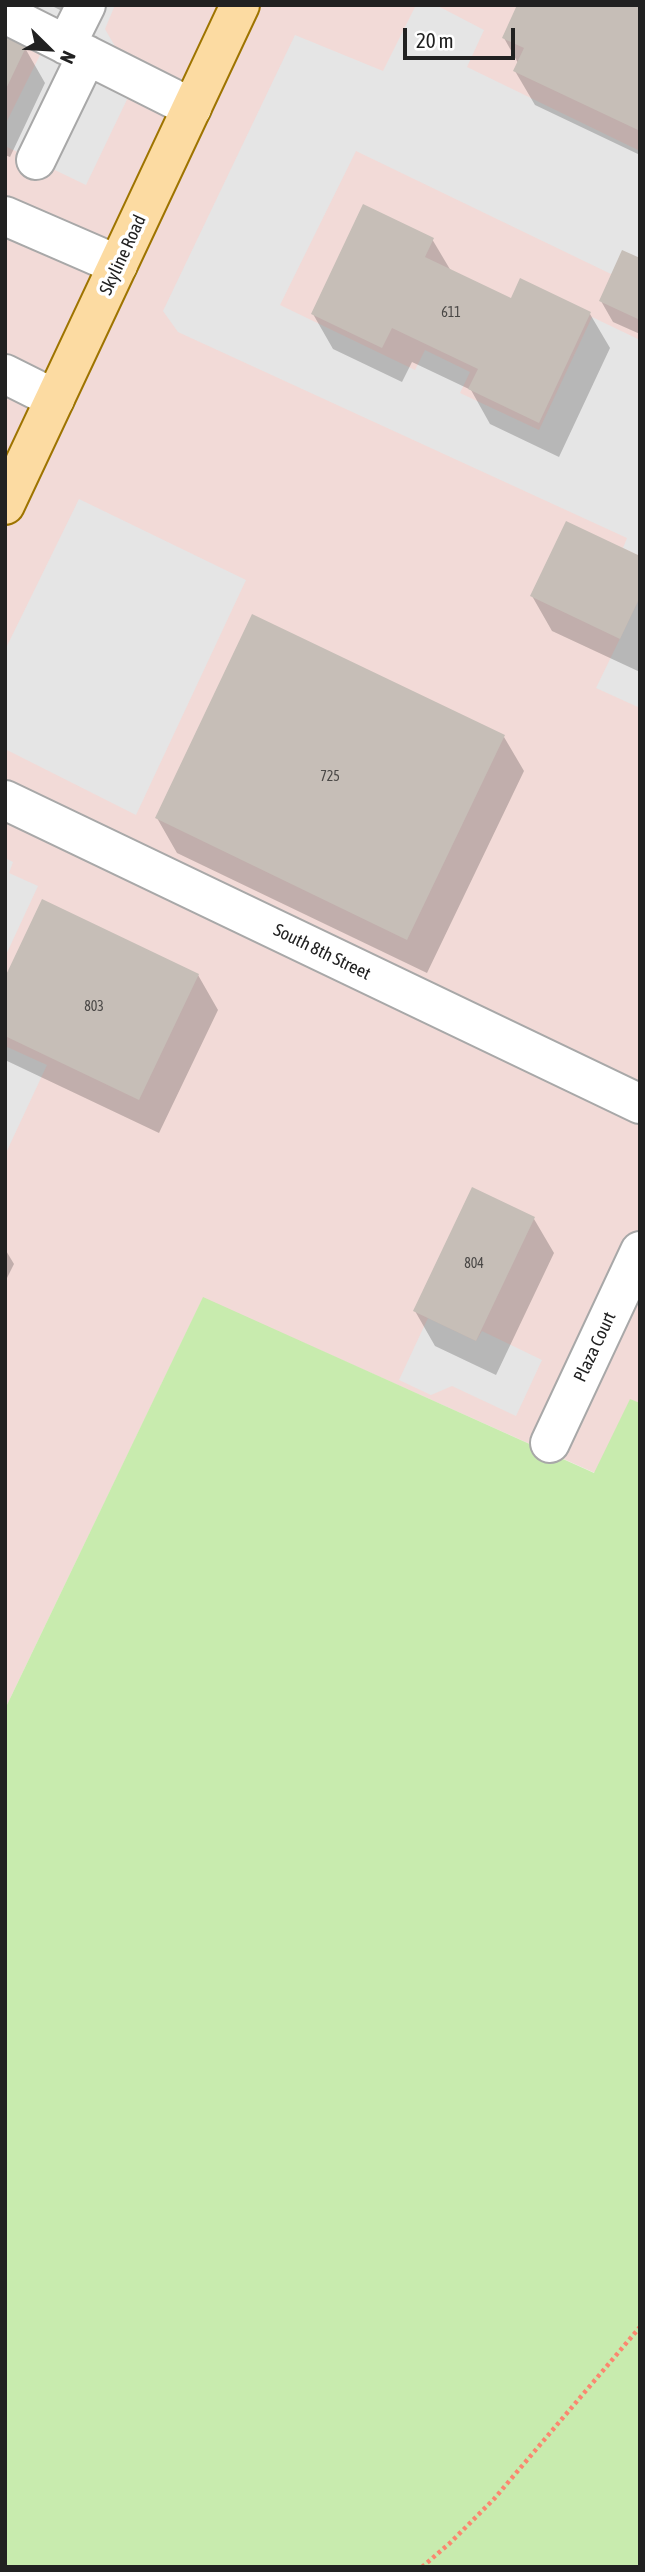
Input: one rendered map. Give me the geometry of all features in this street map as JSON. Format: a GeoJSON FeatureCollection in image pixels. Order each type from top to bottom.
{"type":"FeatureCollection","features":[{"type":"Feature","properties":{"kind":"main road","name":"Skyline Road"},"geometry":{"type":"LineString","coordinates":[[5,505],[240,5]]}},
{"type":"Feature","properties":{"kind":"street"},"geometry":{"type":"LineString","coordinates":[[36,160],[77,50],[86,5]]}},
{"type":"Feature","properties":{"kind":"street"},"geometry":{"type":"LineString","coordinates":[[5,14],[192,108]]}},
{"type":"Feature","properties":{"kind":"street"},"geometry":{"type":"LineString","coordinates":[[7,223],[118,265]]}},
{"type":"Feature","properties":{"kind":"street"},"geometry":{"type":"LineString","coordinates":[[5,374],[55,399]]}},
{"type":"Feature","properties":{"kind":"street","name":"South 8th Street"},"geometry":{"type":"LineString","coordinates":[[5,800],[640,1104]]}},
{"type":"Feature","properties":{"kind":"street","name":"Plaza Court"},"geometry":{"type":"LineString","coordinates":[[550,1443],[640,1251]]}},
{"type":"Feature","properties":{"kind":"path"},"geometry":{"type":"LineString","coordinates":[[422,2567],[494,2499],[640,2327]]}},
{"type":"Feature","properties":{"kind":"shaded area"},"geometry":{"type":"Polygon","coordinates":[[[5,5],[640,5],[640,1403],[630,1400],[595,1473],[203,1298],[5,1709],[5,5]]]}},
{"type":"Feature","properties":{"kind":"shaded area"},"geometry":{"type":"Polygon","coordinates":[[[31,5],[115,5],[105,29],[116,48],[144,64],[86,185],[5,146],[5,125],[43,49],[17,35],[31,5]]]}},
{"type":"Feature","properties":{"kind":"shaded area"},"geometry":{"type":"Polygon","coordinates":[[[416,5],[436,5],[484,30],[467,67],[640,151],[640,258],[611,274],[356,151],[280,305],[415,370],[425,350],[470,372],[460,393],[539,430],[592,317],[640,340],[640,556],[623,548],[627,538],[178,332],[163,311],[295,35],[383,71],[416,5]]]}},
{"type":"Feature","properties":{"kind":"shaded area"},"geometry":{"type":"Polygon","coordinates":[[[79,499],[246,580],[136,815],[5,749],[5,650],[79,499]]]}},
{"type":"Feature","properties":{"kind":"shaded area"},"geometry":{"type":"Polygon","coordinates":[[[640,597],[640,708],[596,688],[640,597]]]}},
{"type":"Feature","properties":{"kind":"shaded area"},"geometry":{"type":"Polygon","coordinates":[[[5,858],[13,862],[9,873],[38,886],[5,957],[5,858]]]}},
{"type":"Feature","properties":{"kind":"shaded area"},"geometry":{"type":"Polygon","coordinates":[[[5,1046],[47,1065],[5,1155],[5,1046]]]}},
{"type":"Feature","properties":{"kind":"shaded area"},"geometry":{"type":"Polygon","coordinates":[[[428,1318],[476,1341],[482,1331],[542,1360],[516,1416],[452,1386],[431,1395],[399,1380],[428,1318]]]}},
{"type":"Feature","properties":{"kind":"green space"},"geometry":{"type":"Polygon","coordinates":[[[203,1297],[594,1473],[630,1399],[640,1403],[640,2567],[5,2567],[5,1709],[203,1297]]]}},
{"type":"Feature","properties":{"kind":"building"},"geometry":{"type":"Polygon","coordinates":[[[517,5],[640,5],[638,130],[513,71],[524,48],[502,38],[517,5]]]}},
{"type":"Feature","properties":{"kind":"building"},"geometry":{"type":"Polygon","coordinates":[[[5,37],[26,47],[5,91],[5,37]]]}},
{"type":"Feature","properties":{"kind":"building"},"geometry":{"type":"Polygon","coordinates":[[[363,204],[434,238],[425,257],[511,298],[520,278],[591,312],[539,423],[468,389],[478,369],[392,328],[382,348],[311,314],[363,204]]]}},
{"type":"Feature","properties":{"kind":"building"},"geometry":{"type":"Polygon","coordinates":[[[622,250],[640,258],[640,320],[599,301],[622,250]]]}},
{"type":"Feature","properties":{"kind":"building"},"geometry":{"type":"Polygon","coordinates":[[[566,521],[640,556],[640,597],[620,639],[530,596],[566,521]]]}},
{"type":"Feature","properties":{"kind":"building"},"geometry":{"type":"Polygon","coordinates":[[[252,614],[505,735],[407,940],[155,818],[252,614]]]}},
{"type":"Feature","properties":{"kind":"building"},"geometry":{"type":"Polygon","coordinates":[[[42,899],[199,974],[139,1100],[5,1036],[5,977],[42,899]]]}},
{"type":"Feature","properties":{"kind":"building"},"geometry":{"type":"Polygon","coordinates":[[[472,1187],[535,1217],[476,1341],[413,1311],[472,1187]]]}}]}
